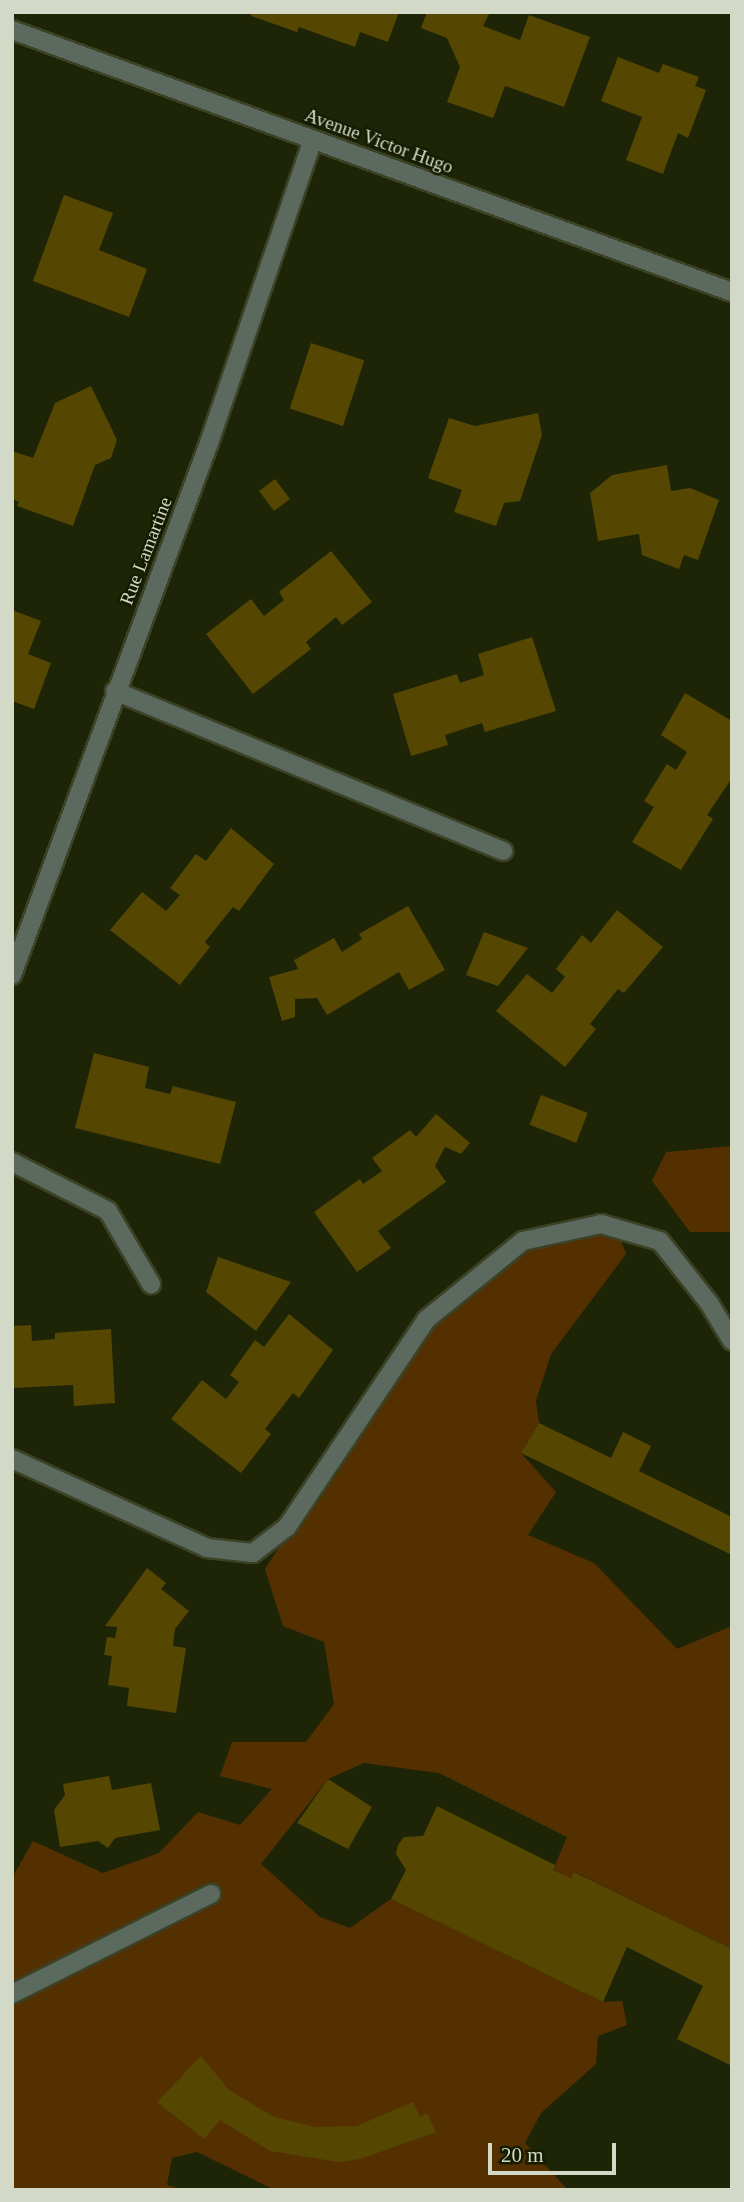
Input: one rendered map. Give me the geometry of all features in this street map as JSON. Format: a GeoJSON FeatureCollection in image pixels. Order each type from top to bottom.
{"type":"FeatureCollection","features":[{"type":"Feature","properties":{"kind":"street","name":"Avenue Victor Hugo"},"geometry":{"type":"LineString","coordinates":[[12,30],[732,292]]}},
{"type":"Feature","properties":{"kind":"street","name":"Rue Lamartine"},"geometry":{"type":"LineString","coordinates":[[12,975],[209,443],[313,139]]}},
{"type":"Feature","properties":{"kind":"street"},"geometry":{"type":"LineString","coordinates":[[115,691],[503,852]]}},
{"type":"Feature","properties":{"kind":"street"},"geometry":{"type":"LineString","coordinates":[[12,1161],[108,1211],[151,1284]]}},
{"type":"Feature","properties":{"kind":"street"},"geometry":{"type":"LineString","coordinates":[[12,1459],[207,1548],[253,1553],[287,1527],[427,1319],[523,1241],[601,1224],[660,1241],[709,1303],[732,1341]]}},
{"type":"Feature","properties":{"kind":"street"},"geometry":{"type":"LineString","coordinates":[[12,1994],[211,1894]]}},
{"type":"Feature","properties":{"kind":"shaded area"},"geometry":{"type":"Polygon","coordinates":[[[732,1146],[732,1232],[690,1232],[652,1181],[666,1152],[732,1146]]]}},
{"type":"Feature","properties":{"kind":"shaded area"},"geometry":{"type":"Polygon","coordinates":[[[579,1219],[614,1222],[626,1254],[551,1354],[536,1401],[539,1423],[521,1453],[556,1492],[528,1535],[594,1563],[677,1649],[732,1626],[732,1949],[575,1872],[571,1878],[553,1870],[567,1837],[439,1773],[364,1763],[328,1779],[261,1864],[320,1917],[350,1928],[391,1899],[603,2002],[622,2001],[627,2025],[598,2036],[596,2064],[541,2113],[525,2143],[568,2190],[275,2190],[197,2152],[172,2158],[167,2185],[184,2190],[12,2190],[12,1878],[33,1841],[103,1873],[159,1853],[198,1812],[240,1825],[272,1789],[220,1776],[232,1742],[306,1742],[334,1704],[324,1642],[283,1626],[265,1569],[397,1365],[454,1297],[520,1248],[579,1219]]]}},
{"type":"Feature","properties":{"kind":"building"},"geometry":{"type":"Polygon","coordinates":[[[252,12],[399,12],[388,42],[360,32],[355,47],[299,27],[297,32],[251,16],[252,12]]]}},
{"type":"Feature","properties":{"kind":"building"},"geometry":{"type":"Polygon","coordinates":[[[427,12],[490,12],[483,26],[520,40],[529,15],[590,37],[564,107],[505,86],[493,118],[447,102],[460,67],[447,38],[421,28],[427,12]]]}},
{"type":"Feature","properties":{"kind":"building"},"geometry":{"type":"Polygon","coordinates":[[[618,57],[659,73],[663,64],[699,77],[695,86],[706,90],[688,138],[678,133],[663,174],[626,160],[642,117],[601,101],[618,57]]]}},
{"type":"Feature","properties":{"kind":"building"},"geometry":{"type":"Polygon","coordinates":[[[64,195],[113,213],[99,250],[147,269],[129,317],[33,281],[64,195]]]}},
{"type":"Feature","properties":{"kind":"building"},"geometry":{"type":"Polygon","coordinates":[[[311,343],[364,360],[343,426],[290,409],[311,343]]]}},
{"type":"Feature","properties":{"kind":"building"},"geometry":{"type":"Polygon","coordinates":[[[91,386],[117,440],[111,458],[95,465],[73,526],[17,506],[19,502],[12,499],[12,451],[33,458],[55,403],[91,386]]]}},
{"type":"Feature","properties":{"kind":"building"},"geometry":{"type":"Polygon","coordinates":[[[538,413],[542,435],[520,501],[504,503],[496,526],[454,512],[462,490],[428,478],[449,418],[475,426],[538,413]]]}},
{"type":"Feature","properties":{"kind":"building"},"geometry":{"type":"Polygon","coordinates":[[[667,465],[671,491],[690,488],[719,500],[698,560],[684,555],[679,569],[642,555],[639,534],[598,541],[590,493],[612,475],[667,465]]]}},
{"type":"Feature","properties":{"kind":"building"},"geometry":{"type":"Polygon","coordinates":[[[275,479],[290,499],[274,511],[259,491],[275,479]]]}},
{"type":"Feature","properties":{"kind":"building"},"geometry":{"type":"Polygon","coordinates":[[[331,551],[372,602],[342,625],[336,617],[306,642],[311,649],[253,694],[206,634],[251,599],[264,616],[284,600],[279,592],[331,551]]]}},
{"type":"Feature","properties":{"kind":"building"},"geometry":{"type":"Polygon","coordinates":[[[12,610],[41,621],[28,654],[51,663],[34,709],[12,701],[12,610]]]}},
{"type":"Feature","properties":{"kind":"building"},"geometry":{"type":"Polygon","coordinates":[[[532,637],[556,711],[485,732],[482,723],[445,735],[448,745],[411,756],[393,694],[457,674],[460,683],[484,675],[478,654],[532,637]]]}},
{"type":"Feature","properties":{"kind":"building"},"geometry":{"type":"Polygon","coordinates":[[[685,693],[732,721],[732,778],[707,815],[713,819],[681,870],[632,842],[654,807],[644,801],[667,764],[676,770],[687,752],[661,735],[685,693]]]}},
{"type":"Feature","properties":{"kind":"building"},"geometry":{"type":"Polygon","coordinates":[[[231,828],[274,864],[239,911],[233,907],[205,942],[210,947],[180,985],[110,930],[142,892],[166,911],[180,895],[170,888],[196,854],[206,861],[231,828]]]}},
{"type":"Feature","properties":{"kind":"building"},"geometry":{"type":"Polygon","coordinates":[[[408,906],[445,970],[409,990],[399,972],[327,1015],[317,998],[295,999],[295,1017],[282,1021],[269,977],[298,969],[294,960],[334,938],[342,952],[362,939],[359,934],[408,906]]]}},
{"type":"Feature","properties":{"kind":"building"},"geometry":{"type":"Polygon","coordinates":[[[617,910],[663,947],[624,993],[618,989],[590,1024],[596,1029],[565,1067],[496,1011],[527,974],[552,993],[565,977],[556,969],[582,935],[591,943],[617,910]]]}},
{"type":"Feature","properties":{"kind":"building"},"geometry":{"type":"Polygon","coordinates":[[[484,932],[528,948],[498,986],[466,975],[484,932]]]}},
{"type":"Feature","properties":{"kind":"building"},"geometry":{"type":"Polygon","coordinates":[[[94,1053],[149,1067],[145,1088],[170,1094],[173,1086],[236,1102],[220,1164],[75,1128],[94,1053]]]}},
{"type":"Feature","properties":{"kind":"building"},"geometry":{"type":"Polygon","coordinates":[[[541,1095],[588,1113],[576,1143],[530,1125],[541,1095]]]}},
{"type":"Feature","properties":{"kind":"building"},"geometry":{"type":"Polygon","coordinates":[[[436,1114],[470,1143],[461,1154],[445,1147],[435,1166],[446,1182],[378,1231],[391,1248],[357,1272],[314,1212],[360,1179],[363,1184],[382,1171],[372,1158],[410,1130],[416,1137],[436,1114]]]}},
{"type":"Feature","properties":{"kind":"building"},"geometry":{"type":"Polygon","coordinates":[[[218,1257],[291,1282],[256,1331],[206,1292],[218,1257]]]}},
{"type":"Feature","properties":{"kind":"building"},"geometry":{"type":"Polygon","coordinates":[[[289,1314],[333,1350],[299,1398],[293,1393],[265,1429],[271,1434],[241,1473],[171,1419],[202,1380],[226,1399],[239,1382],[230,1375],[255,1340],[264,1347],[289,1314]]]}},
{"type":"Feature","properties":{"kind":"building"},"geometry":{"type":"Polygon","coordinates":[[[31,1325],[32,1341],[55,1339],[55,1333],[111,1329],[115,1403],[74,1406],[73,1385],[12,1388],[12,1326],[31,1325]]]}},
{"type":"Feature","properties":{"kind":"building"},"geometry":{"type":"Polygon","coordinates":[[[539,1423],[611,1458],[623,1432],[651,1446],[639,1471],[732,1517],[732,1555],[521,1453],[539,1423]]]}},
{"type":"Feature","properties":{"kind":"building"},"geometry":{"type":"Polygon","coordinates":[[[147,1568],[166,1583],[161,1589],[189,1611],[175,1629],[173,1646],[186,1648],[176,1713],[127,1706],[129,1688],[108,1685],[112,1656],[104,1655],[107,1637],[115,1638],[117,1627],[105,1626],[147,1568]]]}},
{"type":"Feature","properties":{"kind":"building"},"geometry":{"type":"Polygon","coordinates":[[[109,1776],[112,1790],[151,1783],[160,1830],[115,1838],[108,1848],[98,1841],[60,1847],[54,1810],[65,1795],[63,1784],[109,1776]]]}},
{"type":"Feature","properties":{"kind":"building"},"geometry":{"type":"Polygon","coordinates":[[[328,1779],[372,1807],[348,1849],[297,1823],[328,1779]]]}},
{"type":"Feature","properties":{"kind":"building"},"geometry":{"type":"Polygon","coordinates":[[[437,1806],[555,1865],[553,1870],[571,1878],[574,1872],[732,1949],[732,2066],[677,2039],[703,1986],[627,1947],[603,2002],[391,1899],[406,1870],[396,1854],[398,1845],[404,1837],[423,1836],[437,1806]]]}},
{"type":"Feature","properties":{"kind":"building"},"geometry":{"type":"Polygon","coordinates":[[[201,2056],[229,2090],[274,2117],[315,2127],[357,2126],[413,2102],[420,2117],[427,2113],[436,2132],[360,2159],[338,2162],[270,2151],[220,2120],[204,2139],[157,2102],[201,2056]]]}}]}
